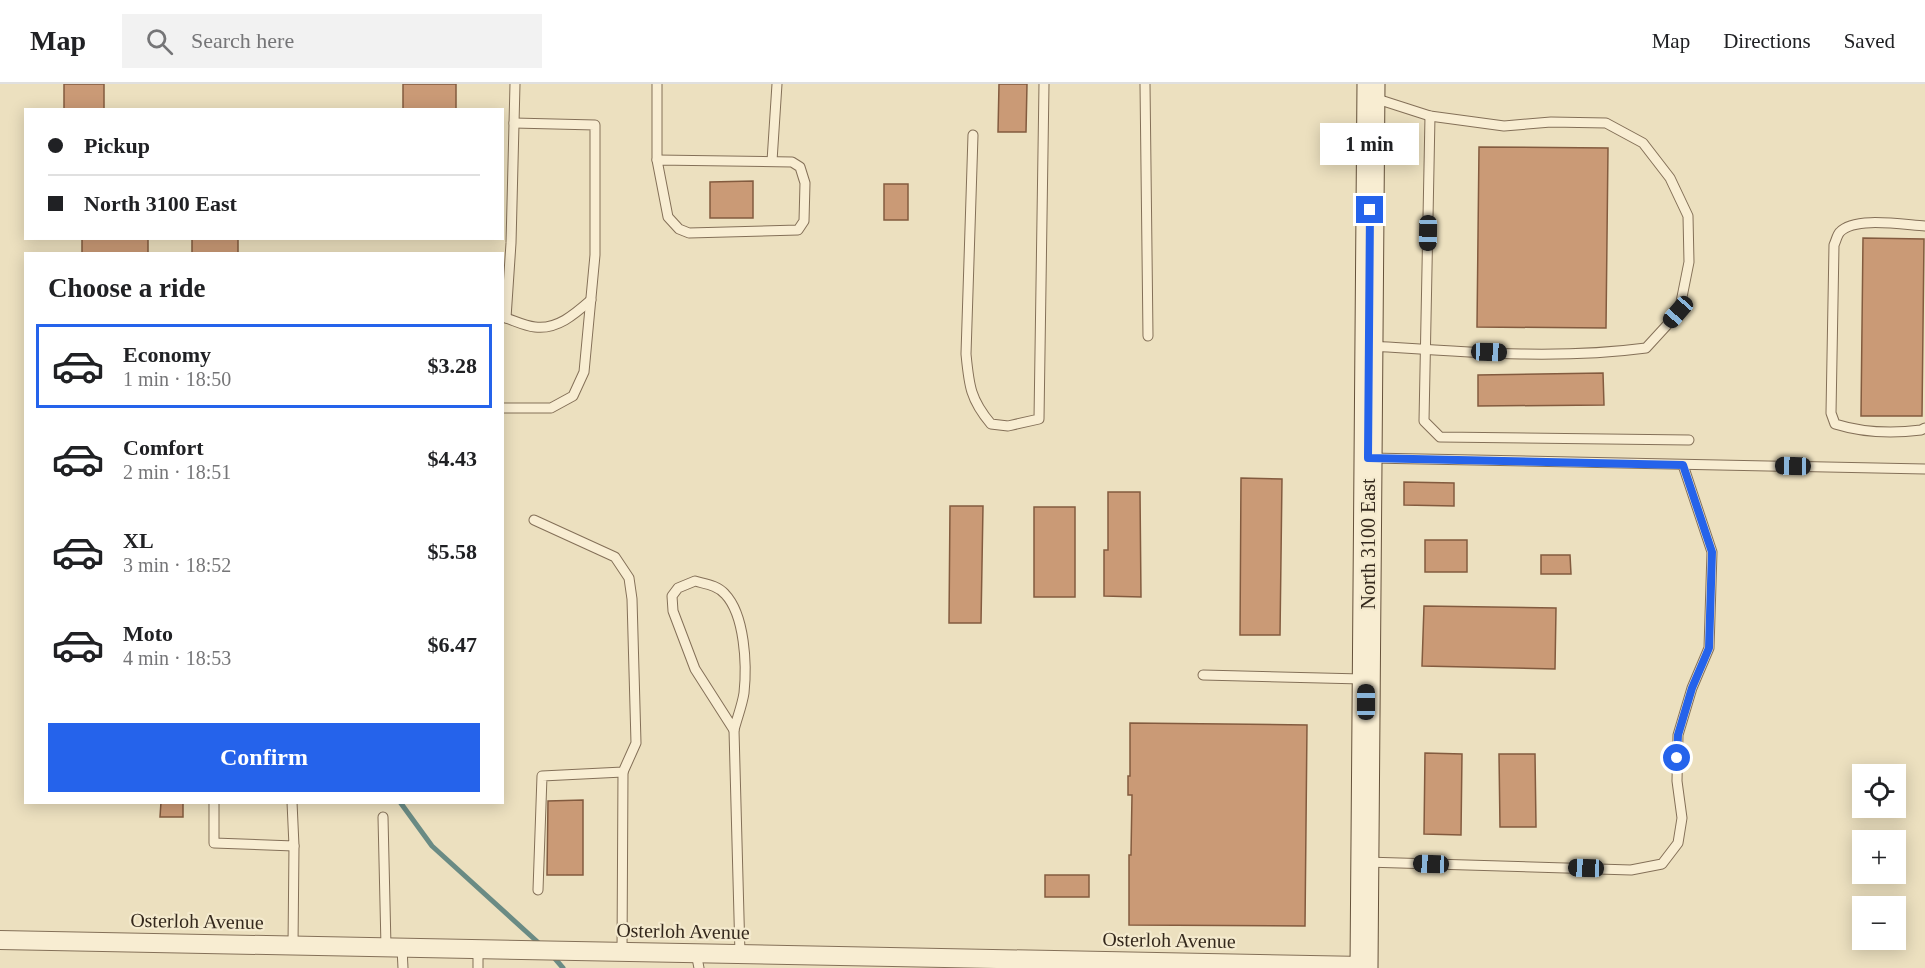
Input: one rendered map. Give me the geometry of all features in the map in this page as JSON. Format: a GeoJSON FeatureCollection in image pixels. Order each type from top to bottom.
{"type":"FeatureCollection","features":[{"type":"Feature","properties":{"kind":"main road","name":"North 3100 East"},"geometry":{"type":"LineString","coordinates":[[1364,967],[1371,91]]}},
{"type":"Feature","properties":{"kind":"street","name":"Osterloh Avenue"},"geometry":{"type":"LineString","coordinates":[[0,940],[622,952],[697,961],[740,954],[1364,967]]}},
{"type":"Feature","properties":{"kind":"lane"},"geometry":{"type":"LineString","coordinates":[[514,84],[504,318],[535,327],[557,325],[591,300]]}},
{"type":"Feature","properties":{"kind":"lane"},"geometry":{"type":"LineString","coordinates":[[657,84],[657,160],[668,217],[679,229],[689,233],[798,230],[804,221],[805,183],[800,167],[792,162],[657,160]]}},
{"type":"Feature","properties":{"kind":"lane"},"geometry":{"type":"LineString","coordinates":[[772,162],[777,84]]}},
{"type":"Feature","properties":{"kind":"lane"},"geometry":{"type":"LineString","coordinates":[[973,135],[966,354],[970,388],[978,409],[991,424],[1008,426],[1039,418],[1044,84]]}},
{"type":"Feature","properties":{"kind":"lane"},"geometry":{"type":"LineString","coordinates":[[1145,84],[1148,336]]}},
{"type":"Feature","properties":{"kind":"lane"},"geometry":{"type":"LineString","coordinates":[[1369,346],[1531,354],[1609,353],[1646,348],[1678,312],[1689,262],[1688,216],[1670,178],[1643,143],[1606,123],[1551,122],[1504,126],[1430,116],[1371,91]]}},
{"type":"Feature","properties":{"kind":"lane"},"geometry":{"type":"LineString","coordinates":[[1430,116],[1424,421],[1440,437],[1689,440]]}},
{"type":"Feature","properties":{"kind":"lane"},"geometry":{"type":"LineString","coordinates":[[504,408],[551,408],[573,396],[584,372],[595,255],[595,125],[514,123]]}},
{"type":"Feature","properties":{"kind":"lane"},"geometry":{"type":"LineString","coordinates":[[1925,226],[1865,223],[1850,225],[1839,232],[1834,245],[1831,413],[1835,424],[1854,430],[1893,434],[1925,428]]}},
{"type":"Feature","properties":{"kind":"lane"},"geometry":{"type":"LineString","coordinates":[[1368,458],[1925,469]]}},
{"type":"Feature","properties":{"kind":"lane"},"geometry":{"type":"LineString","coordinates":[[1365,862],[1630,870],[1662,864],[1678,843],[1682,818],[1677,781],[1678,735],[1692,688],[1709,648],[1712,552],[1683,465]]}},
{"type":"Feature","properties":{"kind":"lane"},"geometry":{"type":"LineString","coordinates":[[534,520],[615,557],[629,578],[632,599],[636,743],[623,772],[622,952]]}},
{"type":"Feature","properties":{"kind":"lane"},"geometry":{"type":"LineString","coordinates":[[734,730],[695,669],[673,611],[672,596],[678,588],[695,581],[711,585],[724,593],[739,616],[743,641],[744,694],[734,730],[740,954]]}},
{"type":"Feature","properties":{"kind":"lane"},"geometry":{"type":"LineString","coordinates":[[1203,675],[1366,679]]}},
{"type":"Feature","properties":{"kind":"lane"},"geometry":{"type":"LineString","coordinates":[[538,890],[542,776],[623,772]]}},
{"type":"Feature","properties":{"kind":"lane"},"geometry":{"type":"LineString","coordinates":[[214,804],[214,843],[294,846]]}},
{"type":"Feature","properties":{"kind":"lane"},"geometry":{"type":"LineString","coordinates":[[292,804],[293,945]]}},
{"type":"Feature","properties":{"kind":"lane"},"geometry":{"type":"LineString","coordinates":[[383,817],[394,947],[403,968]]}},
{"type":"Feature","properties":{"kind":"lane"},"geometry":{"type":"LineString","coordinates":[[478,949],[478,968]]}},
{"type":"Feature","properties":{"kind":"building"},"geometry":{"type":"Polygon","coordinates":[[[64,84],[104,84],[104,108],[64,108],[64,84]]]}},
{"type":"Feature","properties":{"kind":"building"},"geometry":{"type":"Polygon","coordinates":[[[403,84],[456,84],[456,108],[403,108],[403,84]]]}},
{"type":"Feature","properties":{"kind":"building"},"geometry":{"type":"Polygon","coordinates":[[[999,84],[1027,84],[1026,132],[998,132],[999,84]]]}},
{"type":"Feature","properties":{"kind":"building"},"geometry":{"type":"Polygon","coordinates":[[[1479,147],[1608,148],[1606,328],[1477,327],[1479,147]]]}},
{"type":"Feature","properties":{"kind":"building"},"geometry":{"type":"Polygon","coordinates":[[[753,181],[753,218],[710,218],[710,182],[753,181]]]}},
{"type":"Feature","properties":{"kind":"building"},"geometry":{"type":"Polygon","coordinates":[[[884,184],[908,184],[908,220],[884,220],[884,184]]]}},
{"type":"Feature","properties":{"kind":"building"},"geometry":{"type":"Polygon","coordinates":[[[1863,238],[1924,239],[1922,416],[1861,416],[1863,238]]]}},
{"type":"Feature","properties":{"kind":"building"},"geometry":{"type":"Polygon","coordinates":[[[82,240],[148,240],[148,252],[82,252],[82,240]]]}},
{"type":"Feature","properties":{"kind":"building"},"geometry":{"type":"Polygon","coordinates":[[[192,240],[238,240],[238,252],[192,252],[192,240]]]}},
{"type":"Feature","properties":{"kind":"building"},"geometry":{"type":"Polygon","coordinates":[[[1603,373],[1604,405],[1478,406],[1478,375],[1603,373]]]}},
{"type":"Feature","properties":{"kind":"building"},"geometry":{"type":"Polygon","coordinates":[[[1241,478],[1282,479],[1280,635],[1240,635],[1241,478]]]}},
{"type":"Feature","properties":{"kind":"building"},"geometry":{"type":"Polygon","coordinates":[[[1404,482],[1454,483],[1454,506],[1404,505],[1404,482]]]}},
{"type":"Feature","properties":{"kind":"building"},"geometry":{"type":"Polygon","coordinates":[[[1108,492],[1140,492],[1141,597],[1104,596],[1104,550],[1108,550],[1108,492]]]}},
{"type":"Feature","properties":{"kind":"building"},"geometry":{"type":"Polygon","coordinates":[[[950,506],[983,506],[981,623],[949,623],[950,506]]]}},
{"type":"Feature","properties":{"kind":"building"},"geometry":{"type":"Polygon","coordinates":[[[1034,507],[1075,507],[1075,597],[1034,597],[1034,507]]]}},
{"type":"Feature","properties":{"kind":"building"},"geometry":{"type":"Polygon","coordinates":[[[1425,540],[1467,540],[1467,572],[1425,572],[1425,540]]]}},
{"type":"Feature","properties":{"kind":"building"},"geometry":{"type":"Polygon","coordinates":[[[1541,555],[1570,555],[1571,574],[1541,574],[1541,555]]]}},
{"type":"Feature","properties":{"kind":"building"},"geometry":{"type":"Polygon","coordinates":[[[1424,606],[1556,608],[1555,669],[1422,666],[1424,606]]]}},
{"type":"Feature","properties":{"kind":"building"},"geometry":{"type":"Polygon","coordinates":[[[1130,723],[1307,725],[1305,926],[1129,925],[1132,795],[1128,795],[1130,723]]]}},
{"type":"Feature","properties":{"kind":"building"},"geometry":{"type":"Polygon","coordinates":[[[1425,753],[1462,754],[1461,835],[1424,834],[1425,753]]]}},
{"type":"Feature","properties":{"kind":"building"},"geometry":{"type":"Polygon","coordinates":[[[1499,754],[1535,754],[1536,827],[1500,827],[1499,754]]]}},
{"type":"Feature","properties":{"kind":"building"},"geometry":{"type":"Polygon","coordinates":[[[583,800],[583,875],[547,875],[548,801],[583,800]]]}},
{"type":"Feature","properties":{"kind":"building"},"geometry":{"type":"Polygon","coordinates":[[[161,804],[183,804],[183,817],[160,817],[161,804]]]}},
{"type":"Feature","properties":{"kind":"building"},"geometry":{"type":"Polygon","coordinates":[[[1045,875],[1089,875],[1089,897],[1045,897],[1045,875]]]}},
{"type":"Feature","properties":{"kind":"waterway"},"geometry":{"type":"LineString","coordinates":[[401,804],[432,846],[542,946]]}},
{"type":"Feature","properties":{"kind":"waterway"},"geometry":{"type":"LineString","coordinates":[[551,954],[563,968]]}},
{"type":"Feature","properties":{"kind":"route"},"geometry":{"type":"LineString","coordinates":[[1370,210],[1368,458],[1683,465],[1712,552],[1709,648],[1692,688],[1678,735],[1677,758]]}}]}
